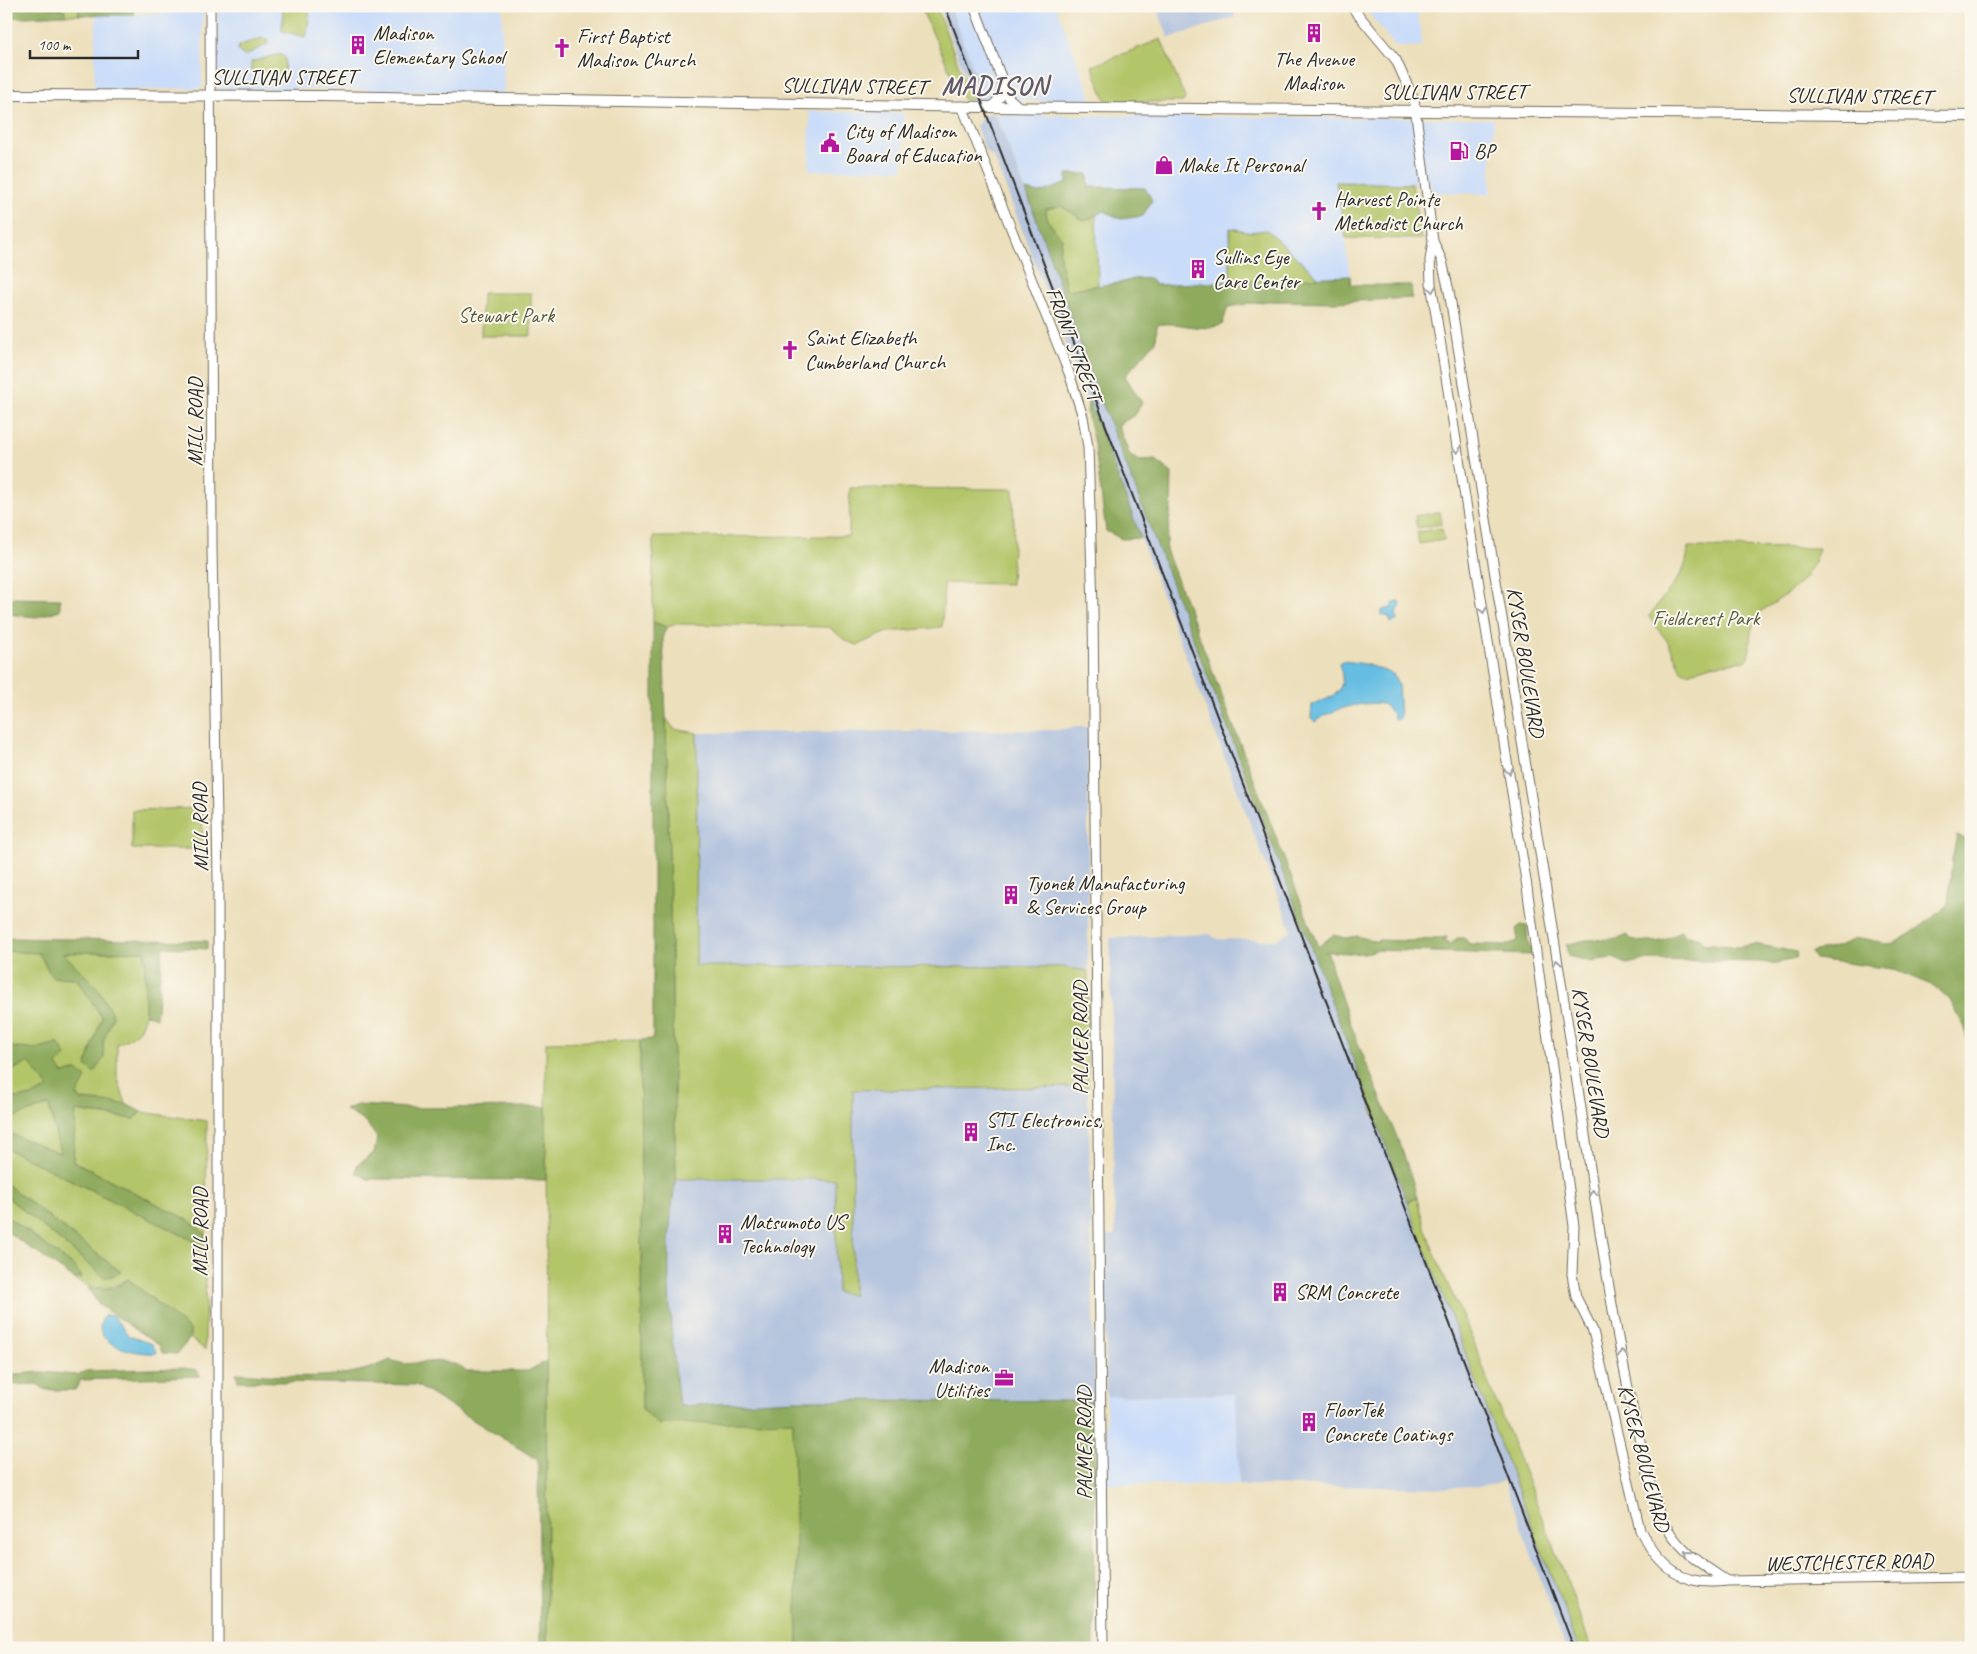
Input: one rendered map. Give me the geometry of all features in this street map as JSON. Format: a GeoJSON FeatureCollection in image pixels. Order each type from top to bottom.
{"type":"FeatureCollection","features":[{"type":"Feature","properties":{"kind":"main road","name":"SULLIVAN STREET"},"geometry":{"type":"LineString","coordinates":[[6,95],[1971,116]]}},
{"type":"Feature","properties":{"kind":"street","name":"MILL ROAD"},"geometry":{"type":"LineString","coordinates":[[210,6],[212,548],[218,878],[218,1648]]}},
{"type":"Feature","properties":{"kind":"street"},"geometry":{"type":"LineString","coordinates":[[974,6],[1009,98],[1018,106]]}},
{"type":"Feature","properties":{"kind":"street","name":"KYSER BOULEVARD"},"geometry":{"type":"LineString","coordinates":[[1351,6],[1396,60],[1407,81],[1415,111],[1433,241],[1442,261],[1450,297],[1570,1038],[1598,1232],[1616,1329],[1660,1516],[1672,1539],[1688,1556],[1727,1581]]}},
{"type":"Feature","properties":{"kind":"street"},"geometry":{"type":"LineString","coordinates":[[992,107],[1001,96],[1002,82]]}},
{"type":"Feature","properties":{"kind":"street","name":"FRONT STREET"},"geometry":{"type":"LineString","coordinates":[[962,106],[1069,373],[1083,416],[1088,447],[1094,607]]}},
{"type":"Feature","properties":{"kind":"street","name":"KYSER BOULEVARD"},"geometry":{"type":"LineString","coordinates":[[1433,241],[1430,260],[1431,283],[1526,878],[1574,1226],[1572,1274],[1576,1297],[1593,1332],[1640,1530],[1652,1552],[1666,1568],[1690,1581],[1709,1584],[1727,1581]]}},
{"type":"Feature","properties":{"kind":"street","name":"PALMER ROAD"},"geometry":{"type":"LineString","coordinates":[[1094,607],[1103,1648]]}},
{"type":"Feature","properties":{"kind":"street","name":"WESTCHESTER ROAD"},"geometry":{"type":"LineString","coordinates":[[1727,1581],[1971,1577]]}},
{"type":"Feature","properties":{"kind":"shaded area"},"geometry":{"type":"Polygon","coordinates":[[[217,6],[502,6],[504,93],[326,89],[217,89],[217,6]]]}},
{"type":"Feature","properties":{"kind":"shaded area"},"geometry":{"type":"Polygon","coordinates":[[[939,6],[950,6],[985,100],[975,101],[939,6]]]}},
{"type":"Feature","properties":{"kind":"shaded area"},"geometry":{"type":"Polygon","coordinates":[[[950,6],[1056,6],[1091,97],[1088,101],[985,100],[950,6]]]}},
{"type":"Feature","properties":{"kind":"shaded area"},"geometry":{"type":"Polygon","coordinates":[[[1156,6],[1232,6],[1235,17],[1169,38],[1156,6]]]}},
{"type":"Feature","properties":{"kind":"shaded area"},"geometry":{"type":"Polygon","coordinates":[[[1363,6],[1417,6],[1422,46],[1396,47],[1363,6]]]}},
{"type":"Feature","properties":{"kind":"shaded area"},"geometry":{"type":"Polygon","coordinates":[[[203,12],[202,88],[94,91],[96,15],[203,12]]]}},
{"type":"Feature","properties":{"kind":"shaded area"},"geometry":{"type":"Polygon","coordinates":[[[807,111],[904,114],[903,169],[809,171],[810,115],[807,111]]]}},
{"type":"Feature","properties":{"kind":"shaded area"},"geometry":{"type":"Polygon","coordinates":[[[989,113],[996,115],[1026,191],[1096,387],[1579,1648],[1566,1648],[1504,1481],[1492,1485],[1456,1488],[1239,1485],[1236,1394],[1106,1396],[1105,1235],[1115,1235],[1110,938],[1210,934],[1217,939],[1276,940],[1291,930],[994,157],[986,152],[976,126],[983,116],[989,113]]]}},
{"type":"Feature","properties":{"kind":"shaded area"},"geometry":{"type":"Polygon","coordinates":[[[996,115],[1494,119],[1490,194],[1432,192],[1431,184],[1337,182],[1350,276],[1319,278],[1267,230],[1250,232],[1231,228],[1230,282],[1155,285],[1134,279],[1098,285],[1096,215],[1104,211],[1121,219],[1144,188],[1088,187],[1088,174],[1040,193],[1026,190],[996,115]]]}},
{"type":"Feature","properties":{"kind":"shaded area"},"geometry":{"type":"Polygon","coordinates":[[[1088,727],[1088,971],[1062,967],[696,966],[697,733],[1057,730],[1088,727]]]}},
{"type":"Feature","properties":{"kind":"shaded area"},"geometry":{"type":"Polygon","coordinates":[[[1088,1087],[1095,1401],[796,1400],[679,1406],[668,1307],[669,1216],[676,1179],[835,1179],[837,1292],[853,1295],[853,1090],[1088,1087]]]}},
{"type":"Feature","properties":{"kind":"shaded area"},"geometry":{"type":"Polygon","coordinates":[[[1237,1394],[1239,1485],[1107,1484],[1106,1396],[1237,1394]]]}},
{"type":"Feature","properties":{"kind":"green space"},"geometry":{"type":"Polygon","coordinates":[[[6,6],[41,6],[65,10],[65,15],[6,18],[6,6]]]}},
{"type":"Feature","properties":{"kind":"green space"},"geometry":{"type":"Polygon","coordinates":[[[41,6],[80,6],[78,15],[65,15],[65,10],[41,6]]]}},
{"type":"Feature","properties":{"kind":"green space"},"geometry":{"type":"Polygon","coordinates":[[[80,6],[134,6],[134,15],[78,15],[80,6]]]}},
{"type":"Feature","properties":{"kind":"green space"},"geometry":{"type":"Polygon","coordinates":[[[283,6],[310,6],[305,37],[282,31],[283,6]]]}},
{"type":"Feature","properties":{"kind":"green space"},"geometry":{"type":"Polygon","coordinates":[[[920,6],[936,6],[972,100],[963,99],[920,6]]]}},
{"type":"Feature","properties":{"kind":"green space"},"geometry":{"type":"Polygon","coordinates":[[[263,38],[267,39],[268,44],[244,56],[237,50],[240,45],[263,38]]]}},
{"type":"Feature","properties":{"kind":"green space"},"geometry":{"type":"Polygon","coordinates":[[[1161,39],[1185,98],[1183,102],[1111,102],[1105,99],[1092,66],[1161,39]]]}},
{"type":"Feature","properties":{"kind":"green space"},"geometry":{"type":"Polygon","coordinates":[[[282,55],[285,58],[284,77],[272,78],[251,70],[251,62],[282,55]]]}},
{"type":"Feature","properties":{"kind":"green space"},"geometry":{"type":"Polygon","coordinates":[[[1067,174],[1088,174],[1089,187],[1145,188],[1152,200],[1143,216],[1121,219],[1104,211],[1085,221],[1061,206],[1046,209],[1047,220],[1062,239],[1059,252],[1066,290],[1150,278],[1155,285],[1350,276],[1351,285],[1411,285],[1412,298],[1337,302],[1267,301],[1228,307],[1222,325],[1204,328],[1173,324],[1157,325],[1156,341],[1125,376],[1142,403],[1135,415],[1118,425],[1130,456],[1140,461],[1155,460],[1172,473],[1171,506],[1166,550],[1318,947],[1333,935],[1346,938],[1357,936],[1378,942],[1378,940],[1414,941],[1447,937],[1445,942],[1451,944],[1457,938],[1464,938],[1470,944],[1507,945],[1518,941],[1516,929],[1521,925],[1527,926],[1528,943],[1533,955],[1376,950],[1357,953],[1325,952],[1328,954],[1350,1021],[1409,1170],[1417,1198],[1407,1202],[1252,791],[1096,387],[1026,190],[1040,193],[1067,183],[1067,174]]]}},
{"type":"Feature","properties":{"kind":"green space"},"geometry":{"type":"Polygon","coordinates":[[[1336,182],[1412,184],[1421,239],[1346,238],[1336,182]]]}},
{"type":"Feature","properties":{"kind":"green space"},"geometry":{"type":"Polygon","coordinates":[[[1061,206],[1085,221],[1096,215],[1098,285],[1066,290],[1059,252],[1062,239],[1047,220],[1046,208],[1061,206]]]}},
{"type":"Feature","properties":{"kind":"green space"},"geometry":{"type":"Polygon","coordinates":[[[1230,228],[1250,232],[1267,230],[1319,278],[1230,282],[1230,228]]]}},
{"type":"Feature","properties":{"kind":"green space","name":"Stewart Park"},"geometry":{"type":"Polygon","coordinates":[[[482,293],[531,293],[531,336],[481,336],[482,293]]]}},
{"type":"Feature","properties":{"kind":"green space"},"geometry":{"type":"Polygon","coordinates":[[[1088,398],[1141,538],[1122,539],[1106,531],[1095,448],[1087,413],[1088,398]]]}},
{"type":"Feature","properties":{"kind":"green space"},"geometry":{"type":"Polygon","coordinates":[[[850,488],[1013,489],[1014,529],[1011,584],[944,583],[942,627],[888,632],[857,645],[846,641],[829,627],[677,624],[667,627],[653,622],[653,537],[849,536],[850,488]]]}},
{"type":"Feature","properties":{"kind":"green space"},"geometry":{"type":"Polygon","coordinates":[[[1440,512],[1442,524],[1417,528],[1415,516],[1440,512]]]}},
{"type":"Feature","properties":{"kind":"green space"},"geometry":{"type":"Polygon","coordinates":[[[1442,528],[1444,540],[1419,544],[1417,532],[1442,528]]]}},
{"type":"Feature","properties":{"kind":"green space","name":"Fieldcrest Park"},"geometry":{"type":"Polygon","coordinates":[[[1688,547],[1819,548],[1811,568],[1802,581],[1763,610],[1755,620],[1746,661],[1712,665],[1687,673],[1681,670],[1668,642],[1649,617],[1679,576],[1687,558],[1688,547]]]}},
{"type":"Feature","properties":{"kind":"green space"},"geometry":{"type":"Polygon","coordinates":[[[6,598],[60,599],[60,610],[37,617],[6,614],[6,598]]]}},
{"type":"Feature","properties":{"kind":"green space"},"geometry":{"type":"Polygon","coordinates":[[[653,622],[667,627],[663,635],[676,1179],[669,1236],[669,1292],[679,1406],[796,1400],[1095,1401],[1094,1648],[798,1648],[793,1421],[658,1424],[642,1409],[640,1040],[653,1039],[653,622]]]}},
{"type":"Feature","properties":{"kind":"green space"},"geometry":{"type":"Polygon","coordinates":[[[666,718],[674,729],[697,733],[696,966],[1062,967],[1088,971],[1088,1087],[853,1090],[853,1295],[837,1292],[835,1179],[676,1179],[666,718]]]}},
{"type":"Feature","properties":{"kind":"green space"},"geometry":{"type":"Polygon","coordinates":[[[203,808],[202,849],[132,849],[132,810],[203,808]]]}},
{"type":"Feature","properties":{"kind":"green space"},"geometry":{"type":"Polygon","coordinates":[[[1957,835],[1971,842],[1971,1067],[1965,1028],[1951,1002],[1934,986],[1892,969],[1815,959],[1811,952],[1835,947],[1856,939],[1887,944],[1893,943],[1936,915],[1948,905],[1952,859],[1957,835]]]}},
{"type":"Feature","properties":{"kind":"green space"},"geometry":{"type":"Polygon","coordinates":[[[1681,930],[1686,936],[1699,937],[1705,945],[1739,947],[1754,944],[1797,952],[1795,959],[1772,964],[1761,962],[1645,960],[1627,964],[1613,958],[1589,961],[1568,956],[1566,945],[1585,940],[1618,939],[1628,935],[1630,939],[1657,942],[1675,935],[1681,930]]]}},
{"type":"Feature","properties":{"kind":"green space"},"geometry":{"type":"Polygon","coordinates":[[[6,938],[207,941],[207,949],[163,947],[156,1018],[145,1014],[145,951],[63,953],[97,987],[113,1016],[103,1042],[104,1057],[94,1073],[86,1065],[102,1017],[76,978],[52,977],[39,953],[6,951],[6,938]]]}},
{"type":"Feature","properties":{"kind":"green space"},"geometry":{"type":"Polygon","coordinates":[[[6,951],[39,953],[52,977],[76,978],[102,1017],[86,1065],[104,1057],[103,1042],[113,1016],[97,987],[62,953],[145,951],[146,1000],[144,1018],[134,1035],[117,1044],[117,1076],[126,1104],[81,1101],[57,1065],[58,1043],[33,1049],[6,1046],[6,951]]]}},
{"type":"Feature","properties":{"kind":"green space"},"geometry":{"type":"Polygon","coordinates":[[[640,1040],[642,1409],[658,1424],[793,1420],[798,1648],[571,1648],[547,1644],[546,1042],[640,1040]]]}},
{"type":"Feature","properties":{"kind":"green space"},"geometry":{"type":"Polygon","coordinates":[[[58,1043],[66,1056],[57,1065],[63,1074],[77,1070],[86,1078],[77,1095],[81,1100],[126,1104],[141,1112],[134,1119],[76,1111],[73,1161],[190,1221],[206,1235],[200,1244],[6,1148],[6,1132],[60,1153],[49,1105],[6,1120],[6,1102],[9,1099],[32,1096],[49,1088],[29,1062],[6,1073],[6,1046],[32,1049],[58,1043]]]}},
{"type":"Feature","properties":{"kind":"green space"},"geometry":{"type":"Polygon","coordinates":[[[29,1062],[50,1088],[32,1096],[9,1099],[6,1102],[6,1073],[29,1062]]]}},
{"type":"Feature","properties":{"kind":"green space"},"geometry":{"type":"Polygon","coordinates":[[[49,1105],[60,1153],[6,1132],[6,1120],[49,1105]]]}},
{"type":"Feature","properties":{"kind":"green space"},"geometry":{"type":"Polygon","coordinates":[[[357,1105],[410,1108],[546,1107],[546,1180],[368,1179],[356,1173],[357,1165],[374,1153],[377,1138],[366,1122],[345,1110],[357,1105]]]}},
{"type":"Feature","properties":{"kind":"green space"},"geometry":{"type":"Polygon","coordinates":[[[75,1111],[134,1119],[141,1112],[207,1121],[205,1350],[190,1338],[190,1330],[128,1279],[107,1288],[94,1287],[80,1282],[73,1278],[81,1278],[28,1231],[6,1216],[6,1196],[104,1277],[120,1272],[6,1184],[6,1148],[200,1244],[190,1221],[73,1161],[75,1111]]]}},
{"type":"Feature","properties":{"kind":"green space"},"geometry":{"type":"Polygon","coordinates":[[[6,1184],[121,1272],[114,1276],[104,1277],[6,1196],[6,1184]]]}},
{"type":"Feature","properties":{"kind":"green space"},"geometry":{"type":"Polygon","coordinates":[[[1417,1198],[1431,1245],[1479,1356],[1566,1577],[1591,1648],[1579,1648],[1407,1202],[1417,1198]]]}},
{"type":"Feature","properties":{"kind":"green space"},"geometry":{"type":"Polygon","coordinates":[[[6,1216],[74,1266],[81,1277],[73,1278],[6,1231],[6,1216]]]}},
{"type":"Feature","properties":{"kind":"green space"},"geometry":{"type":"Polygon","coordinates":[[[128,1279],[190,1330],[190,1338],[177,1354],[162,1353],[159,1345],[99,1305],[88,1288],[114,1288],[128,1279]]]}},
{"type":"Feature","properties":{"kind":"green space"},"geometry":{"type":"Polygon","coordinates":[[[390,1360],[404,1364],[441,1361],[458,1365],[467,1371],[528,1371],[546,1361],[547,1644],[540,1642],[538,1460],[416,1385],[238,1381],[236,1373],[295,1376],[335,1375],[373,1367],[390,1360]]]}},
{"type":"Feature","properties":{"kind":"green space"},"geometry":{"type":"Polygon","coordinates":[[[183,1368],[197,1370],[200,1376],[81,1380],[75,1390],[46,1390],[37,1384],[6,1385],[6,1375],[41,1372],[77,1375],[86,1371],[183,1368]]]}},
{"type":"Feature","properties":{"kind":"green space"},"geometry":{"type":"Polygon","coordinates":[[[1967,1592],[1971,1592],[1971,1648],[1969,1648],[1967,1592]]]}},
{"type":"Feature","properties":{"kind":"water"},"geometry":{"type":"Polygon","coordinates":[[[1399,602],[1401,606],[1396,612],[1398,620],[1391,623],[1389,617],[1382,615],[1382,610],[1391,608],[1394,603],[1399,602]]]}},
{"type":"Feature","properties":{"kind":"water"},"geometry":{"type":"Polygon","coordinates":[[[1344,661],[1365,664],[1393,674],[1398,684],[1400,718],[1398,720],[1394,719],[1393,714],[1383,704],[1375,703],[1338,710],[1315,722],[1311,718],[1312,705],[1333,696],[1341,687],[1342,673],[1339,664],[1344,661]]]}},
{"type":"Feature","properties":{"kind":"water"},"geometry":{"type":"Polygon","coordinates":[[[105,1315],[113,1316],[129,1336],[152,1344],[157,1353],[127,1350],[107,1340],[102,1333],[100,1325],[105,1315]]]}},
{"type":"Feature","properties":{"kind":"railway"},"geometry":{"type":"LineString","coordinates":[[945,6],[1574,1648]]}},
{"type":"Feature","properties":{"kind":"place","name":"The Avenue Madison"},"geometry":{"type":"Point","coordinates":[1314,33]}},
{"type":"Feature","properties":{"kind":"place","name":"Madison Elementary School"},"geometry":{"type":"Point","coordinates":[358,45]}},
{"type":"Feature","properties":{"kind":"place","name":"First Baptist Madison Church"},"geometry":{"type":"Point","coordinates":[562,48]}},
{"type":"Feature","properties":{"kind":"place","name":"City of Madison Board of Education"},"geometry":{"type":"Point","coordinates":[830,143]}},
{"type":"Feature","properties":{"kind":"place","name":"BP"},"geometry":{"type":"Point","coordinates":[1459,151]}},
{"type":"Feature","properties":{"kind":"place","name":"Make It Personal"},"geometry":{"type":"Point","coordinates":[1164,165]}},
{"type":"Feature","properties":{"kind":"place","name":"Harvest Pointe Methodist Church"},"geometry":{"type":"Point","coordinates":[1319,211]}},
{"type":"Feature","properties":{"kind":"place","name":"Sullins Eye Care Center"},"geometry":{"type":"Point","coordinates":[1198,269]}},
{"type":"Feature","properties":{"kind":"place","name":"Saint Elizabeth Cumberland Church"},"geometry":{"type":"Point","coordinates":[790,350]}},
{"type":"Feature","properties":{"kind":"place","name":"Tyonek Manufacturing & Services Group"},"geometry":{"type":"Point","coordinates":[1011,895]}},
{"type":"Feature","properties":{"kind":"place","name":"STI Electronics, Inc."},"geometry":{"type":"Point","coordinates":[971,1132]}},
{"type":"Feature","properties":{"kind":"place","name":"Matsumoto US Technology"},"geometry":{"type":"Point","coordinates":[725,1234]}},
{"type":"Feature","properties":{"kind":"place","name":"SRM Concrete"},"geometry":{"type":"Point","coordinates":[1280,1292]}},
{"type":"Feature","properties":{"kind":"place","name":"Madison Utilities"},"geometry":{"type":"Point","coordinates":[1004,1378]}},
{"type":"Feature","properties":{"kind":"place","name":"FloorTek Concrete Coatings"},"geometry":{"type":"Point","coordinates":[1309,1422]}},
{"type":"Feature","properties":{"kind":"district","name":"MADISON"},"geometry":{"type":"Point","coordinates":[995,85]}}]}
